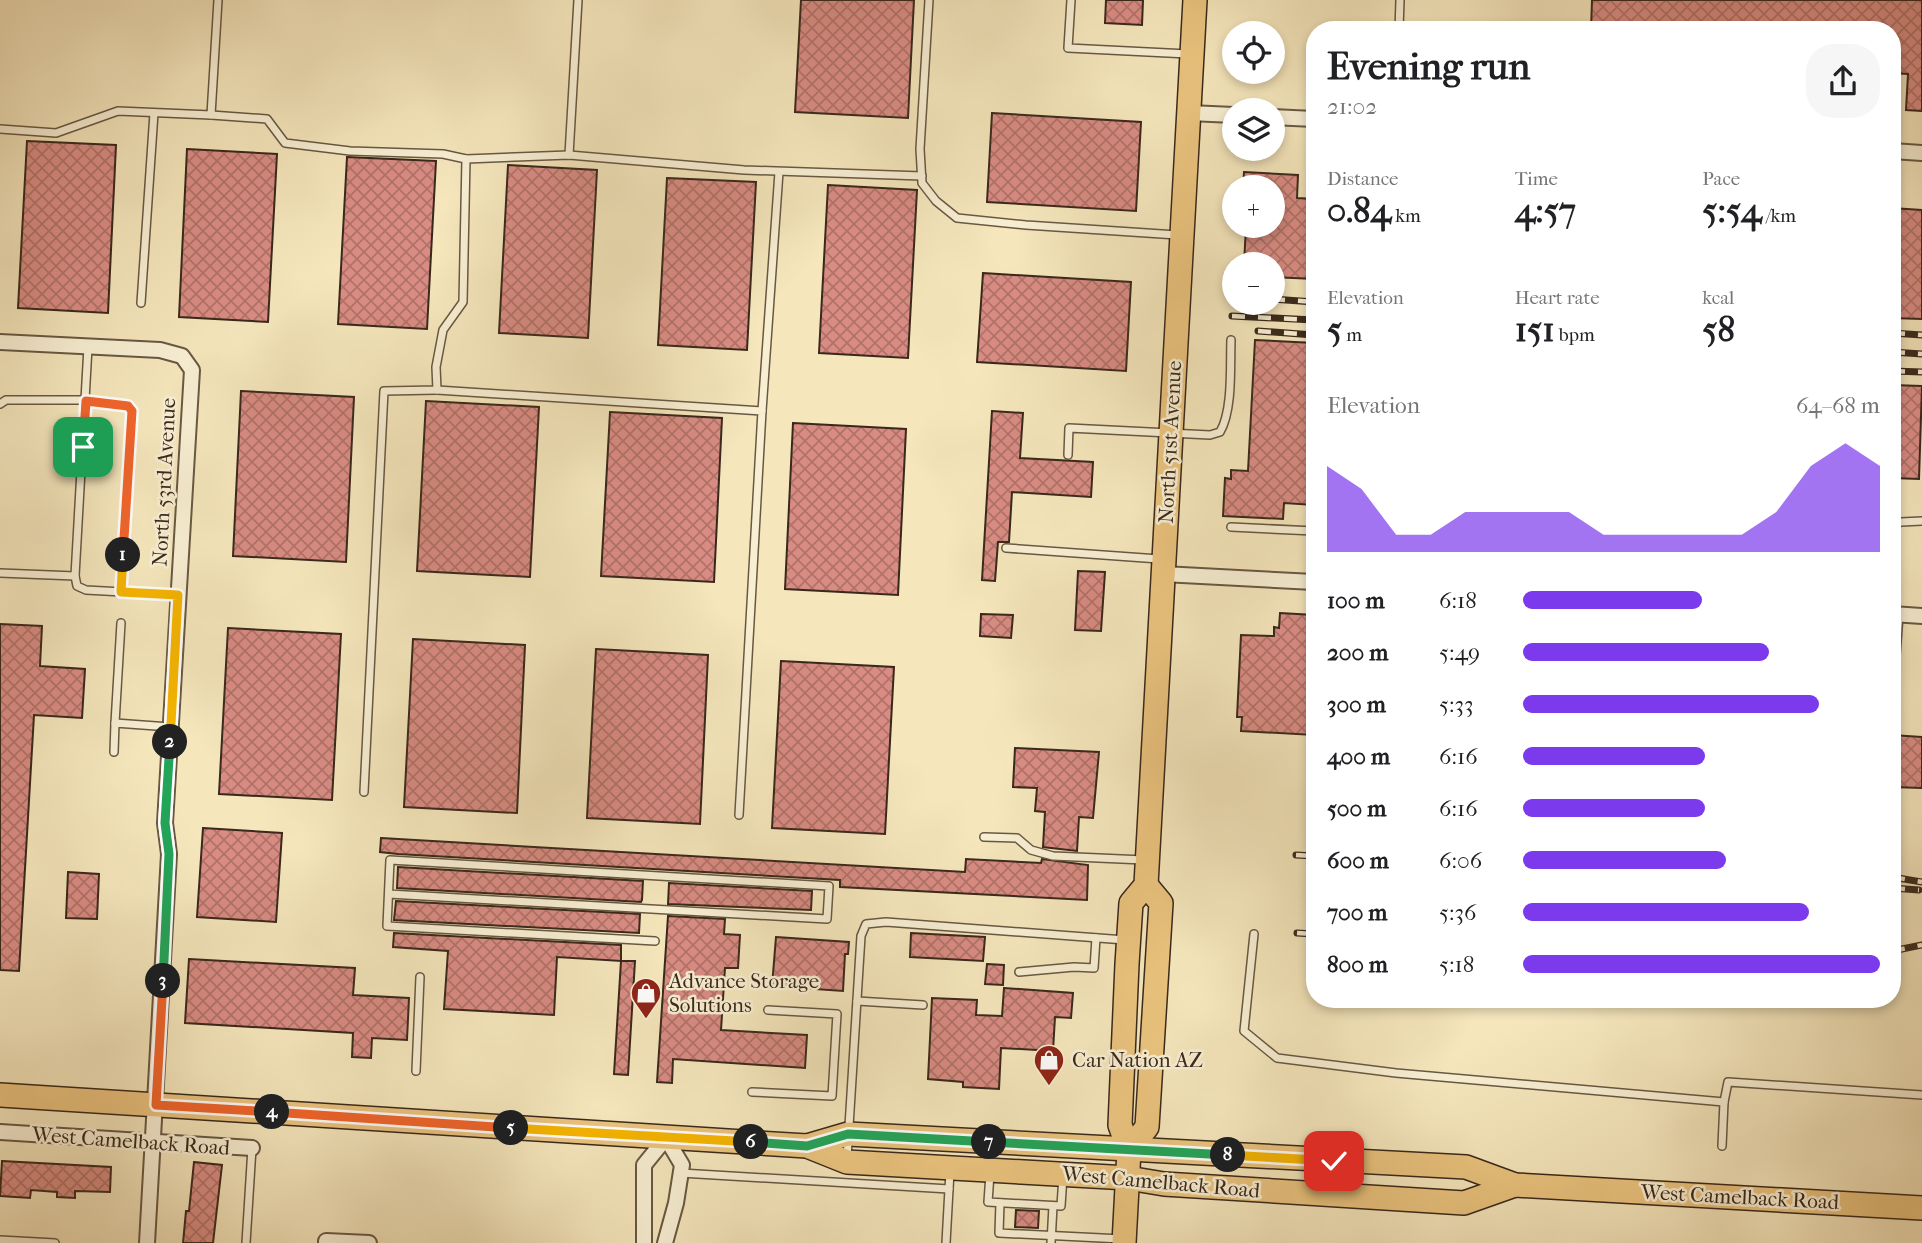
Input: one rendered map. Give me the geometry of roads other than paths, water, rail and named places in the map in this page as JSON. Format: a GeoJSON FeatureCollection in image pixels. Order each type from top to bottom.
{"type":"FeatureCollection","features":[{"type":"Feature","properties":{"kind":"main road","name":"North 51st Avenue"},"geometry":{"type":"LineString","coordinates":[[1124,1241],[1129,1150],[1120,1125],[1131,903],[1146,885],[1148,860],[1195,0]]}},
{"type":"Feature","properties":{"kind":"main road"},"geometry":{"type":"LineString","coordinates":[[1129,1150],[1147,1127],[1153,1048],[1161,903],[1146,885]]}},
{"type":"Feature","properties":{"kind":"main road","name":"West Camelback Road"},"geometry":{"type":"LineString","coordinates":[[0,1095],[807,1146],[847,1162],[950,1178],[990,1170],[1464,1203],[1515,1185]]}},
{"type":"Feature","properties":{"kind":"main road","name":"West Camelback Road"},"geometry":{"type":"LineString","coordinates":[[807,1146],[848,1134],[1466,1167],[1515,1185],[1922,1208]]}},
{"type":"Feature","properties":{"kind":"street"},"geometry":{"type":"LineString","coordinates":[[1189,113],[1222,114]]}},
{"type":"Feature","properties":{"kind":"street"},"geometry":{"type":"LineString","coordinates":[[1285,118],[1306,119]]}},
{"type":"Feature","properties":{"kind":"street"},"geometry":{"type":"LineString","coordinates":[[1901,152],[1922,153]]}},
{"type":"Feature","properties":{"kind":"street"},"geometry":{"type":"LineString","coordinates":[[0,342],[88,346]]}},
{"type":"Feature","properties":{"kind":"street","name":"North 53rd Avenue"},"geometry":{"type":"LineString","coordinates":[[88,346],[160,350],[182,356],[192,370],[165,823],[169,854],[147,1243]]}},
{"type":"Feature","properties":{"kind":"street"},"geometry":{"type":"LineString","coordinates":[[1163,567],[1306,581]]}},
{"type":"Feature","properties":{"kind":"street"},"geometry":{"type":"LineString","coordinates":[[1901,614],[1922,616]]}},
{"type":"Feature","properties":{"kind":"street","name":"West Camelback Road"},"geometry":{"type":"LineString","coordinates":[[0,1132],[252,1149]]}},
{"type":"Feature","properties":{"kind":"street"},"geometry":{"type":"LineString","coordinates":[[644,1243],[643,1165],[666,1138],[681,1165],[681,1173],[665,1243]]}},
{"type":"Feature","properties":{"kind":"street"},"geometry":{"type":"LineString","coordinates":[[326,1242],[369,1243]]}},
{"type":"Feature","properties":{"kind":"lane"},"geometry":{"type":"LineString","coordinates":[[211,115],[219,0]]}},
{"type":"Feature","properties":{"kind":"lane"},"geometry":{"type":"LineString","coordinates":[[569,155],[578,0]]}},
{"type":"Feature","properties":{"kind":"lane"},"geometry":{"type":"LineString","coordinates":[[929,0],[920,149],[922,183],[936,201],[957,218],[1182,235]]}},
{"type":"Feature","properties":{"kind":"lane"},"geometry":{"type":"LineString","coordinates":[[1071,0],[1068,48],[1192,54]]}},
{"type":"Feature","properties":{"kind":"lane"},"geometry":{"type":"LineString","coordinates":[[1399,21],[1400,0]]}},
{"type":"Feature","properties":{"kind":"lane"},"geometry":{"type":"LineString","coordinates":[[0,130],[56,133],[118,111],[211,115],[268,119],[285,143],[349,151],[443,153],[466,159],[569,155],[779,172],[922,176]]}},
{"type":"Feature","properties":{"kind":"lane"},"geometry":{"type":"LineString","coordinates":[[141,303],[153,113]]}},
{"type":"Feature","properties":{"kind":"lane"},"geometry":{"type":"LineString","coordinates":[[437,390],[436,367],[443,330],[463,302],[466,159]]}},
{"type":"Feature","properties":{"kind":"lane"},"geometry":{"type":"LineString","coordinates":[[739,815],[762,411],[779,172]]}},
{"type":"Feature","properties":{"kind":"lane"},"geometry":{"type":"LineString","coordinates":[[1068,455],[1069,428],[1210,435],[1220,432],[1225,423],[1231,340]]}},
{"type":"Feature","properties":{"kind":"lane"},"geometry":{"type":"LineString","coordinates":[[88,346],[75,576],[77,586],[86,590],[178,595]]}},
{"type":"Feature","properties":{"kind":"lane"},"geometry":{"type":"LineString","coordinates":[[364,792],[384,391],[437,390],[762,411]]}},
{"type":"Feature","properties":{"kind":"lane"},"geometry":{"type":"LineString","coordinates":[[0,404],[6,400],[86,401],[128,406],[132,411],[121,592]]}},
{"type":"Feature","properties":{"kind":"lane"},"geometry":{"type":"LineString","coordinates":[[1901,522],[1922,521]]}},
{"type":"Feature","properties":{"kind":"lane"},"geometry":{"type":"LineString","coordinates":[[1231,527],[1306,531]]}},
{"type":"Feature","properties":{"kind":"lane"},"geometry":{"type":"LineString","coordinates":[[1006,548],[1163,567]]}},
{"type":"Feature","properties":{"kind":"lane"},"geometry":{"type":"LineString","coordinates":[[0,573],[75,576]]}},
{"type":"Feature","properties":{"kind":"lane"},"geometry":{"type":"LineString","coordinates":[[114,752],[121,623]]}},
{"type":"Feature","properties":{"kind":"lane"},"geometry":{"type":"LineString","coordinates":[[115,723],[170,727]]}},
{"type":"Feature","properties":{"kind":"lane"},"geometry":{"type":"LineString","coordinates":[[984,837],[1017,838],[1031,850],[1053,856],[1148,860]]}},
{"type":"Feature","properties":{"kind":"lane"},"geometry":{"type":"LineString","coordinates":[[388,894],[827,919],[829,886],[390,860],[388,894],[387,926],[655,941]]}},
{"type":"Feature","properties":{"kind":"lane"},"geometry":{"type":"LineString","coordinates":[[847,1162],[861,936],[866,924],[874,922],[1129,940]]}},
{"type":"Feature","properties":{"kind":"lane"},"geometry":{"type":"LineString","coordinates":[[1254,934],[1244,1031],[1277,1058],[1396,1073],[1724,1102]]}},
{"type":"Feature","properties":{"kind":"lane"},"geometry":{"type":"LineString","coordinates":[[1019,972],[1094,968],[1096,938]]}},
{"type":"Feature","properties":{"kind":"lane"},"geometry":{"type":"LineString","coordinates":[[416,1071],[420,977]]}},
{"type":"Feature","properties":{"kind":"lane"},"geometry":{"type":"LineString","coordinates":[[857,1001],[923,1005]]}},
{"type":"Feature","properties":{"kind":"lane"},"geometry":{"type":"LineString","coordinates":[[752,1091],[832,1096],[837,1014],[768,1010]]}},
{"type":"Feature","properties":{"kind":"lane"},"geometry":{"type":"LineString","coordinates":[[1722,1146],[1724,1102],[1728,1083],[1922,1095]]}},
{"type":"Feature","properties":{"kind":"lane","name":"West Camelback Road"},"geometry":{"type":"LineString","coordinates":[[246,1243],[252,1149]]}},
{"type":"Feature","properties":{"kind":"lane"},"geometry":{"type":"LineString","coordinates":[[990,1170],[988,1202],[1053,1206],[1061,1206],[1063,1174]]}},
{"type":"Feature","properties":{"kind":"lane"},"geometry":{"type":"LineString","coordinates":[[681,1173],[950,1178],[946,1243]]}},
{"type":"Feature","properties":{"kind":"lane"},"geometry":{"type":"LineString","coordinates":[[1000,1203],[999,1233],[1051,1240],[1124,1241]]}},
{"type":"Feature","properties":{"kind":"lane"},"geometry":{"type":"LineString","coordinates":[[1051,1240],[1053,1206]]}},
{"type":"Feature","properties":{"kind":"lane"},"geometry":{"type":"LineString","coordinates":[[0,1240],[55,1243]]}},
{"type":"Feature","properties":{"kind":"railway"},"geometry":{"type":"LineString","coordinates":[[1285,300],[1306,301]]}},
{"type":"Feature","properties":{"kind":"railway"},"geometry":{"type":"LineString","coordinates":[[1232,316],[1306,320]]}},
{"type":"Feature","properties":{"kind":"railway"},"geometry":{"type":"LineString","coordinates":[[1258,331],[1306,334]]}},
{"type":"Feature","properties":{"kind":"railway"},"geometry":{"type":"LineString","coordinates":[[1901,334],[1922,335]]}},
{"type":"Feature","properties":{"kind":"railway"},"geometry":{"type":"LineString","coordinates":[[1901,353],[1922,354]]}},
{"type":"Feature","properties":{"kind":"railway"},"geometry":{"type":"LineString","coordinates":[[1901,371],[1922,372]]}},
{"type":"Feature","properties":{"kind":"railway"},"geometry":{"type":"LineString","coordinates":[[1296,855],[1306,856]]}},
{"type":"Feature","properties":{"kind":"railway"},"geometry":{"type":"LineString","coordinates":[[1901,878],[1922,882]]}},
{"type":"Feature","properties":{"kind":"railway"},"geometry":{"type":"LineString","coordinates":[[1901,889],[1919,890]]}},
{"type":"Feature","properties":{"kind":"railway"},"geometry":{"type":"LineString","coordinates":[[1297,933],[1306,934]]}},
{"type":"Feature","properties":{"kind":"railway"},"geometry":{"type":"LineString","coordinates":[[1901,949],[1922,945]]}},
{"type":"Feature","properties":{"kind":"place","name":"Advance Storage Solutions"},"geometry":{"type":"Point","coordinates":[646,1020]}},
{"type":"Feature","properties":{"kind":"place","name":"Car Nation AZ"},"geometry":{"type":"Point","coordinates":[1049,1087]}}]}
